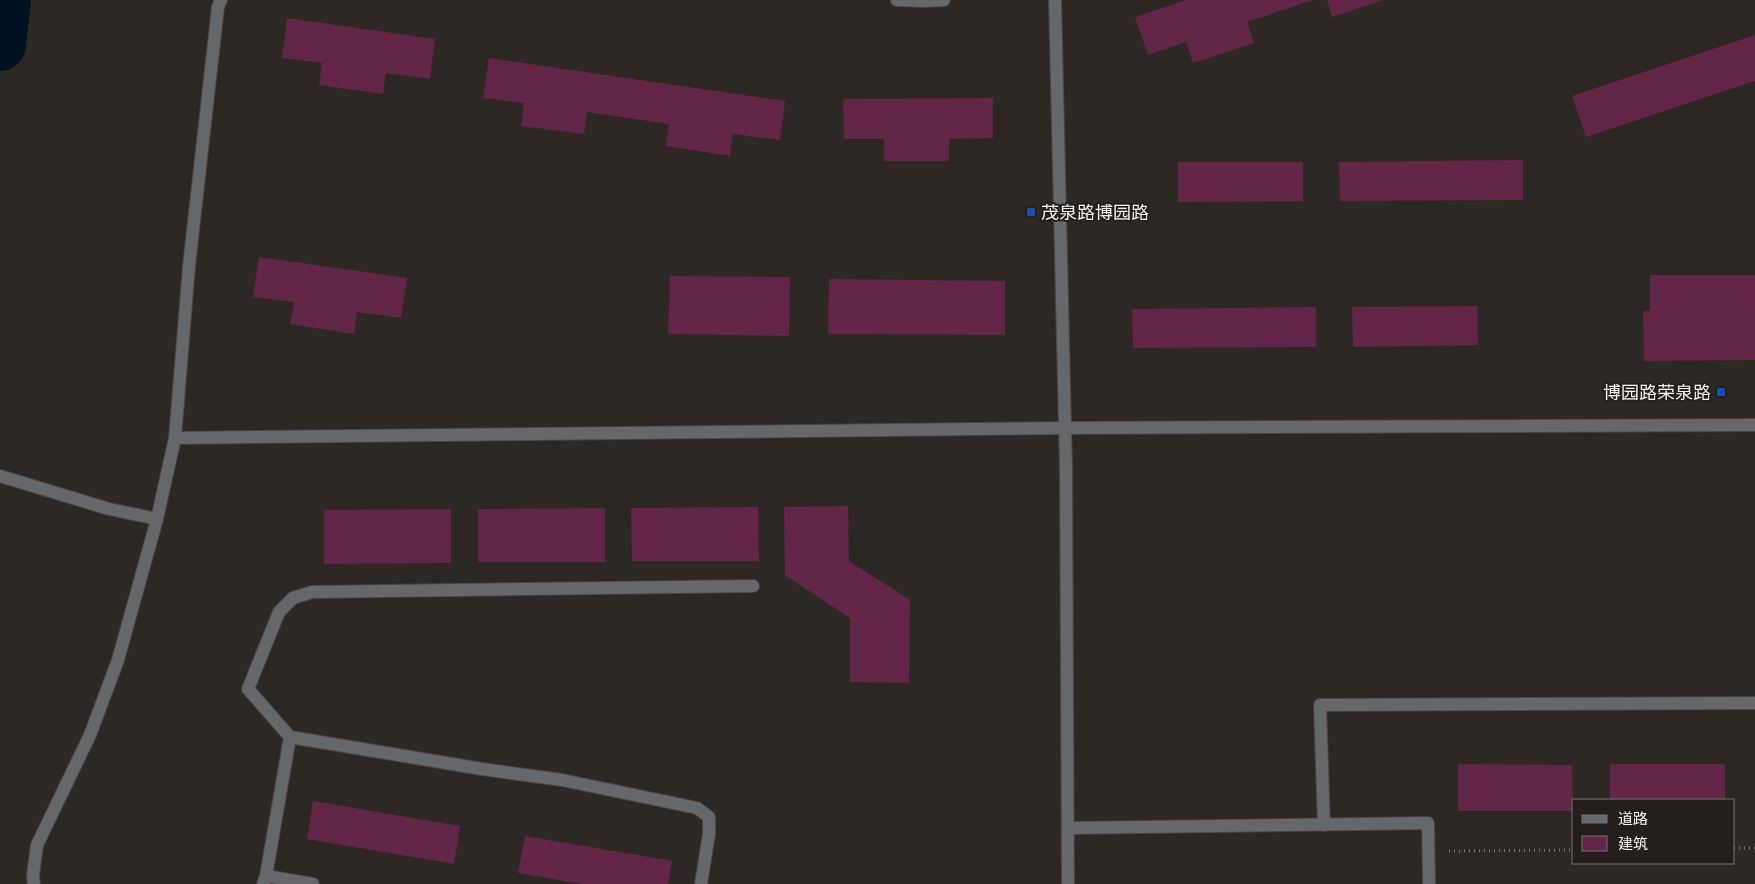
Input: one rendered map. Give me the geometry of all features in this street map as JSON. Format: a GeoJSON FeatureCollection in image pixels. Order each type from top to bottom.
{"type":"FeatureCollection","features":[{"type":"Feature","properties":{"kind":"street"},"geometry":{"type":"LineString","coordinates":[[34,884],[33,875],[37,845],[90,735],[118,660],[157,519],[175,438],[189,266],[218,7],[221,0]]}},
{"type":"Feature","properties":{"kind":"street"},"geometry":{"type":"LineString","coordinates":[[897,0],[924,2],[944,0]]}},
{"type":"Feature","properties":{"kind":"street"},"geometry":{"type":"LineString","coordinates":[[1055,0],[1065,428],[1068,884]]}},
{"type":"Feature","properties":{"kind":"street"},"geometry":{"type":"LineString","coordinates":[[175,438],[1065,428],[1755,424]]}},
{"type":"Feature","properties":{"kind":"street"},"geometry":{"type":"LineString","coordinates":[[0,476],[109,509],[157,519]]}},
{"type":"Feature","properties":{"kind":"street"},"geometry":{"type":"LineString","coordinates":[[701,884],[710,817],[697,808],[562,780],[482,769],[290,737],[248,689],[279,612],[293,598],[312,592],[753,586]]}},
{"type":"Feature","properties":{"kind":"street"},"geometry":{"type":"LineString","coordinates":[[1324,825],[1320,705],[1755,703]]}},
{"type":"Feature","properties":{"kind":"street"},"geometry":{"type":"LineString","coordinates":[[290,737],[264,880],[312,884]]}},
{"type":"Feature","properties":{"kind":"street"},"geometry":{"type":"LineString","coordinates":[[1068,828],[1428,823],[1429,884]]}},
{"type":"Feature","properties":{"kind":"path"},"geometry":{"type":"LineString","coordinates":[[1735,848],[1755,848]]}},
{"type":"Feature","properties":{"kind":"path"},"geometry":{"type":"LineString","coordinates":[[1429,852],[1572,850]]}},
{"type":"Feature","properties":{"kind":"building"},"geometry":{"type":"Polygon","coordinates":[[[1186,0],[1313,0],[1247,22],[1254,43],[1193,63],[1186,42],[1148,55],[1135,17],[1186,0]]]}},
{"type":"Feature","properties":{"kind":"building"},"geometry":{"type":"Polygon","coordinates":[[[1327,0],[1383,0],[1332,17],[1327,0]]]}},
{"type":"Feature","properties":{"kind":"building"},"geometry":{"type":"Polygon","coordinates":[[[287,18],[435,39],[430,79],[386,73],[383,94],[319,85],[322,63],[282,58],[287,18]]]}},
{"type":"Feature","properties":{"kind":"building"},"geometry":{"type":"Polygon","coordinates":[[[1755,35],[1755,81],[1586,137],[1572,96],[1755,35]]]}},
{"type":"Feature","properties":{"kind":"building"},"geometry":{"type":"Polygon","coordinates":[[[489,58],[785,101],[780,140],[733,134],[730,156],[666,146],[669,124],[587,112],[584,134],[521,126],[524,103],[483,98],[489,58]]]}},
{"type":"Feature","properties":{"kind":"building"},"geometry":{"type":"Polygon","coordinates":[[[993,98],[993,138],[949,139],[949,161],[884,161],[884,139],[844,139],[843,99],[993,98]]]}},
{"type":"Feature","properties":{"kind":"building"},"geometry":{"type":"Polygon","coordinates":[[[1523,160],[1523,200],[1340,201],[1339,162],[1523,160]]]}},
{"type":"Feature","properties":{"kind":"building"},"geometry":{"type":"Polygon","coordinates":[[[1178,162],[1303,162],[1303,201],[1178,202],[1178,162]]]}},
{"type":"Feature","properties":{"kind":"building"},"geometry":{"type":"Polygon","coordinates":[[[259,257],[407,278],[401,318],[357,312],[354,334],[290,324],[294,302],[253,297],[259,257]]]}},
{"type":"Feature","properties":{"kind":"building"},"geometry":{"type":"Polygon","coordinates":[[[1650,275],[1755,275],[1755,360],[1644,361],[1643,311],[1650,311],[1650,275]]]}},
{"type":"Feature","properties":{"kind":"building"},"geometry":{"type":"Polygon","coordinates":[[[670,276],[790,277],[789,336],[668,334],[670,276]]]}},
{"type":"Feature","properties":{"kind":"building"},"geometry":{"type":"Polygon","coordinates":[[[829,279],[1005,281],[1005,335],[828,334],[829,279]]]}},
{"type":"Feature","properties":{"kind":"building"},"geometry":{"type":"Polygon","coordinates":[[[1477,306],[1478,345],[1353,347],[1352,307],[1477,306]]]}},
{"type":"Feature","properties":{"kind":"building"},"geometry":{"type":"Polygon","coordinates":[[[1316,307],[1316,347],[1133,348],[1132,309],[1316,307]]]}},
{"type":"Feature","properties":{"kind":"building"},"geometry":{"type":"Polygon","coordinates":[[[848,506],[849,561],[910,600],[909,683],[850,682],[850,618],[785,575],[784,507],[848,506]]]}},
{"type":"Feature","properties":{"kind":"building"},"geometry":{"type":"Polygon","coordinates":[[[758,507],[759,561],[632,561],[631,508],[758,507]]]}},
{"type":"Feature","properties":{"kind":"building"},"geometry":{"type":"Polygon","coordinates":[[[605,508],[605,562],[478,562],[478,509],[605,508]]]}},
{"type":"Feature","properties":{"kind":"building"},"geometry":{"type":"Polygon","coordinates":[[[451,509],[451,563],[324,564],[324,510],[451,509]]]}},
{"type":"Feature","properties":{"kind":"building"},"geometry":{"type":"Polygon","coordinates":[[[1458,764],[1572,765],[1572,811],[1458,811],[1458,764]]]}},
{"type":"Feature","properties":{"kind":"building"},"geometry":{"type":"Polygon","coordinates":[[[1610,764],[1725,764],[1725,799],[1610,799],[1610,764]]]}},
{"type":"Feature","properties":{"kind":"building"},"geometry":{"type":"Polygon","coordinates":[[[313,801],[460,826],[454,864],[307,839],[313,801]]]}},
{"type":"Feature","properties":{"kind":"building"},"geometry":{"type":"Polygon","coordinates":[[[525,836],[672,861],[668,884],[581,884],[518,873],[525,836]]]}},
{"type":"Feature","properties":{"kind":"waterway"},"geometry":{"type":"LineString","coordinates":[[0,45],[5,0]]}},
{"type":"Feature","properties":{"kind":"place","name":"茂泉路博园路"},"geometry":{"type":"Point","coordinates":[1031,212]}},
{"type":"Feature","properties":{"kind":"place","name":"博园路荣泉路"},"geometry":{"type":"Point","coordinates":[1721,392]}}]}
